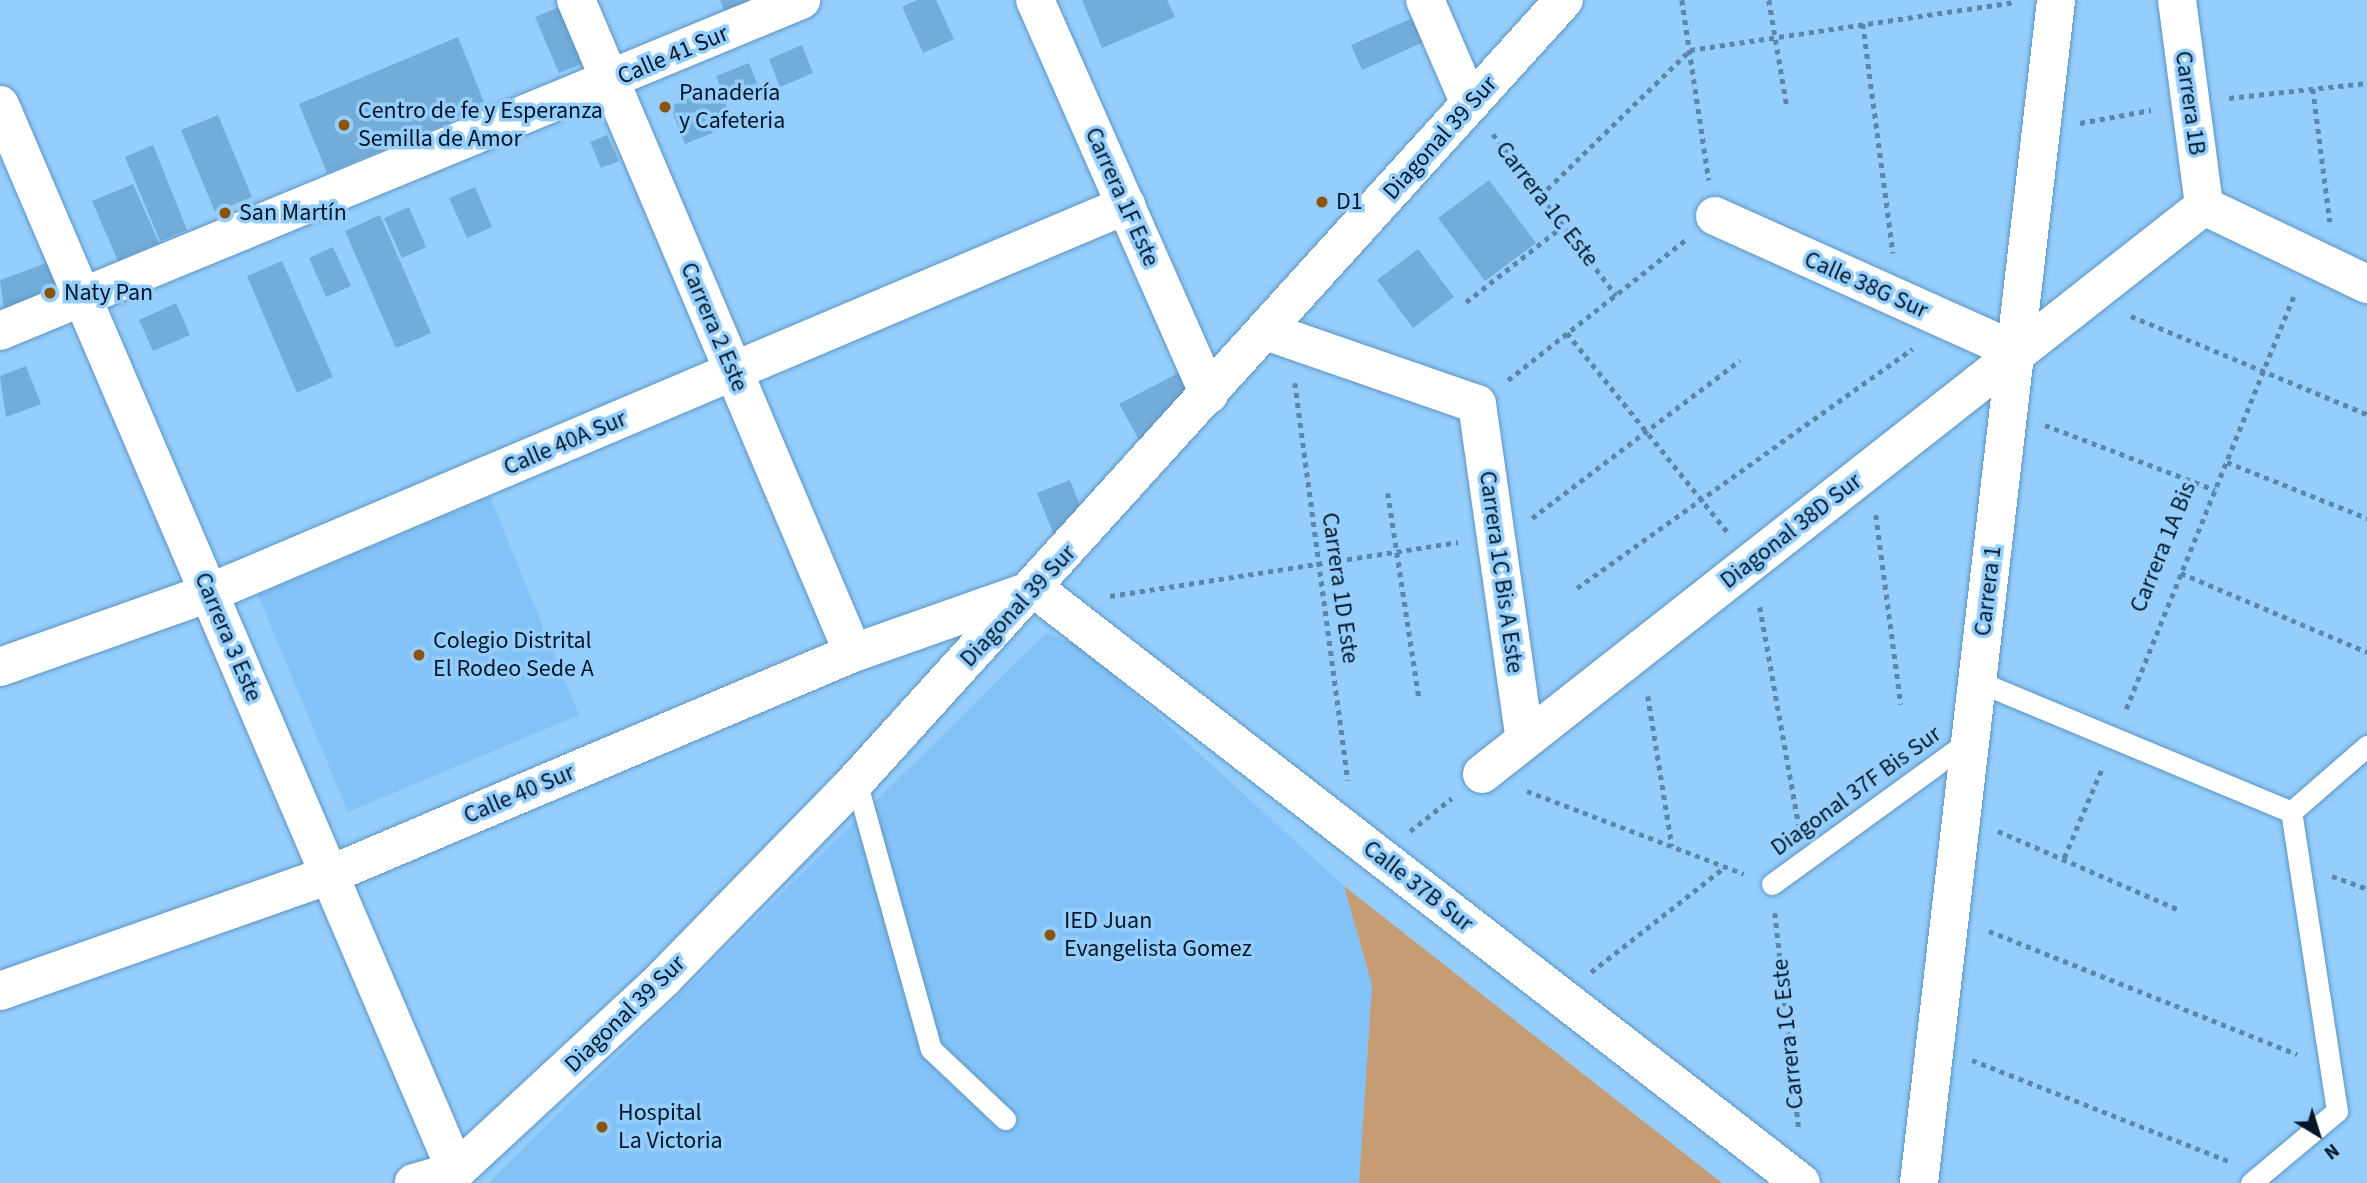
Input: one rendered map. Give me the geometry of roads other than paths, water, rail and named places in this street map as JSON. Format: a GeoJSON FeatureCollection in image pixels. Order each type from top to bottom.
{"type":"FeatureCollection","features":[{"type":"Feature","properties":{"kind":"street","name":"Carrera 2 Este"},"geometry":{"type":"LineString","coordinates":[[576,0],[853,653]]}},
{"type":"Feature","properties":{"kind":"street","name":"Calle 41 Sur"},"geometry":{"type":"LineString","coordinates":[[0,331],[610,82],[801,0]]}},
{"type":"Feature","properties":{"kind":"street","name":"Carrera 1F Este"},"geometry":{"type":"LineString","coordinates":[[1035,0],[1209,394]]}},
{"type":"Feature","properties":{"kind":"street"},"geometry":{"type":"LineString","coordinates":[[1425,0],[1470,104]]}},
{"type":"Feature","properties":{"kind":"street","name":"Diagonal 39 Sur"},"geometry":{"type":"LineString","coordinates":[[449,1177],[664,978],[856,781],[1045,597],[1209,394],[1278,338],[1470,104],[1564,0]]}},
{"type":"Feature","properties":{"kind":"street","name":"Carrera 1"},"geometry":{"type":"LineString","coordinates":[[1919,1183],[2008,411],[2018,352],[2056,0]]}},
{"type":"Feature","properties":{"kind":"street","name":"Carrera 1B"},"geometry":{"type":"LineString","coordinates":[[2176,0],[2204,206]]}},
{"type":"Feature","properties":{"kind":"street","name":"Carrera 3 Este"},"geometry":{"type":"LineString","coordinates":[[0,105],[329,875],[449,1177]]}},
{"type":"Feature","properties":{"kind":"street","name":"Calle 40A Sur"},"geometry":{"type":"LineString","coordinates":[[0,667],[209,593],[1126,205]]}},
{"type":"Feature","properties":{"kind":"street"},"geometry":{"type":"LineString","coordinates":[[2204,206],[2338,269]]}},
{"type":"Feature","properties":{"kind":"street","name":"Diagonal 38D Sur"},"geometry":{"type":"LineString","coordinates":[[1482,774],[2204,206]]}},
{"type":"Feature","properties":{"kind":"street","name":"Calle 38G Sur"},"geometry":{"type":"LineString","coordinates":[[1715,216],[2018,352]]}},
{"type":"Feature","properties":{"kind":"street","name":"Carrera 1C Bis A Este"},"geometry":{"type":"LineString","coordinates":[[1278,338],[1477,404],[1525,740]]}},
{"type":"Feature","properties":{"kind":"street","name":"Calle 40 Sur"},"geometry":{"type":"LineString","coordinates":[[0,991],[329,875],[853,653],[1045,597]]}},
{"type":"Feature","properties":{"kind":"street","name":"Calle 37B Sur"},"geometry":{"type":"LineString","coordinates":[[1045,597],[1801,1183]]}},
{"type":"Feature","properties":{"kind":"street"},"geometry":{"type":"LineString","coordinates":[[414,1183],[449,1177]]}},
{"type":"Feature","properties":{"kind":"lane"},"geometry":{"type":"LineString","coordinates":[[1977,681],[2291,812]]}},
{"type":"Feature","properties":{"kind":"lane","name":"Diagonal 37F Bis Sur"},"geometry":{"type":"LineString","coordinates":[[1772,884],[1970,740]]}},
{"type":"Feature","properties":{"kind":"lane"},"geometry":{"type":"LineString","coordinates":[[2291,812],[2367,746]]}},
{"type":"Feature","properties":{"kind":"lane"},"geometry":{"type":"LineString","coordinates":[[856,781],[931,1049],[1005,1119]]}},
{"type":"Feature","properties":{"kind":"lane"},"geometry":{"type":"LineString","coordinates":[[2256,1179],[2337,1111],[2291,812]]}},
{"type":"Feature","properties":{"kind":"place","name":"Panadería y Cafeteria"},"geometry":{"type":"Point","coordinates":[665,107]}},
{"type":"Feature","properties":{"kind":"place","name":"Centro de fe y Esperanza Semilla de Amor"},"geometry":{"type":"Point","coordinates":[344,125]}},
{"type":"Feature","properties":{"kind":"place","name":"D1"},"geometry":{"type":"Point","coordinates":[1322,202]}},
{"type":"Feature","properties":{"kind":"place","name":"San Martín"},"geometry":{"type":"Point","coordinates":[225,213]}},
{"type":"Feature","properties":{"kind":"place","name":"Naty Pan"},"geometry":{"type":"Point","coordinates":[50,293]}},
{"type":"Feature","properties":{"kind":"place","name":"Colegio Distrital El Rodeo Sede A"},"geometry":{"type":"Point","coordinates":[419,655]}},
{"type":"Feature","properties":{"kind":"place","name":"IED Juan Evangelista Gomez"},"geometry":{"type":"Point","coordinates":[1050,935]}},
{"type":"Feature","properties":{"kind":"place","name":"Hospital La Victoria"},"geometry":{"type":"Point","coordinates":[602,1127]}}]}
